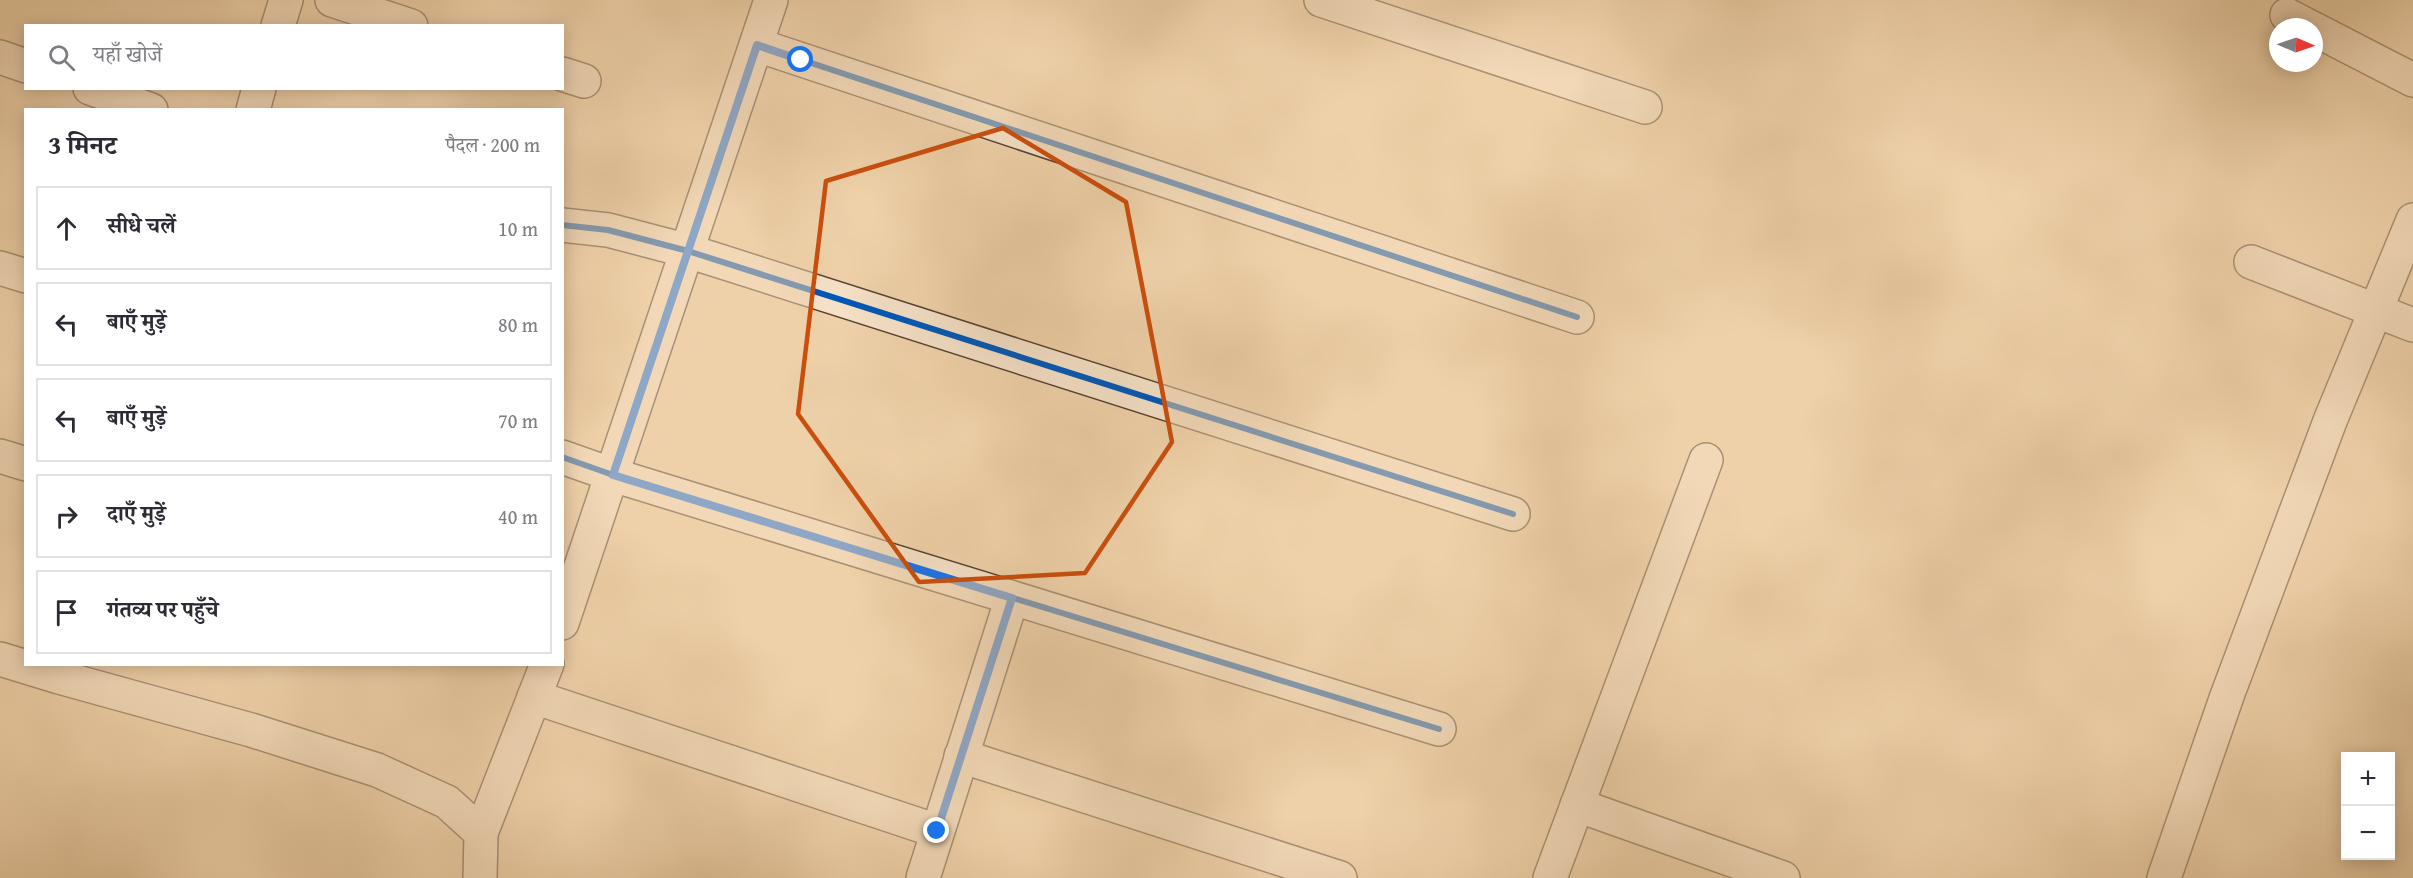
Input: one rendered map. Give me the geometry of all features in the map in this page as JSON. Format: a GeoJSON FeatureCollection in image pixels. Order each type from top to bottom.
{"type":"FeatureCollection","features":[{"type":"Feature","properties":{"kind":"street"},"geometry":{"type":"LineString","coordinates":[[279,24],[286,0]]}},
{"type":"Feature","properties":{"kind":"street"},"geometry":{"type":"LineString","coordinates":[[332,0],[405,24]]}},
{"type":"Feature","properties":{"kind":"street"},"geometry":{"type":"LineString","coordinates":[[564,617],[771,0]]}},
{"type":"Feature","properties":{"kind":"street"},"geometry":{"type":"LineString","coordinates":[[1321,0],[1645,107]]}},
{"type":"Feature","properties":{"kind":"street"},"geometry":{"type":"LineString","coordinates":[[2323,34],[2413,80]]}},
{"type":"Feature","properties":{"kind":"street"},"geometry":{"type":"LineString","coordinates":[[757,45],[1577,317]]}},
{"type":"Feature","properties":{"kind":"street"},"geometry":{"type":"LineString","coordinates":[[0,57],[24,65]]}},
{"type":"Feature","properties":{"kind":"street"},"geometry":{"type":"LineString","coordinates":[[96,90],[145,108]]}},
{"type":"Feature","properties":{"kind":"street"},"geometry":{"type":"LineString","coordinates":[[254,108],[258,90]]}},
{"type":"Feature","properties":{"kind":"street"},"geometry":{"type":"LineString","coordinates":[[2164,878],[2227,696],[2322,443],[2413,220]]}},
{"type":"Feature","properties":{"kind":"street"},"geometry":{"type":"LineString","coordinates":[[564,225],[608,230],[688,251],[1514,514]]}},
{"type":"Feature","properties":{"kind":"street"},"geometry":{"type":"LineString","coordinates":[[2251,262],[2413,325]]}},
{"type":"Feature","properties":{"kind":"street"},"geometry":{"type":"LineString","coordinates":[[0,268],[24,275]]}},
{"type":"Feature","properties":{"kind":"street"},"geometry":{"type":"LineString","coordinates":[[0,456],[24,463]]}},
{"type":"Feature","properties":{"kind":"street"},"geometry":{"type":"LineString","coordinates":[[564,458],[613,475],[1438,729]]}},
{"type":"Feature","properties":{"kind":"street"},"geometry":{"type":"LineString","coordinates":[[1550,878],[1706,460]]}},
{"type":"Feature","properties":{"kind":"street"},"geometry":{"type":"LineString","coordinates":[[923,878],[1012,598]]}},
{"type":"Feature","properties":{"kind":"street"},"geometry":{"type":"LineString","coordinates":[[0,659],[24,664]]}},
{"type":"Feature","properties":{"kind":"street"},"geometry":{"type":"LineString","coordinates":[[36,666],[61,671],[377,770],[447,802],[481,833]]}},
{"type":"Feature","properties":{"kind":"street"},"geometry":{"type":"LineString","coordinates":[[480,878],[481,833],[546,666]]}},
{"type":"Feature","properties":{"kind":"street"},"geometry":{"type":"LineString","coordinates":[[534,697],[937,831]]}},
{"type":"Feature","properties":{"kind":"street"},"geometry":{"type":"LineString","coordinates":[[962,756],[1340,878]]}},
{"type":"Feature","properties":{"kind":"street"},"geometry":{"type":"LineString","coordinates":[[1577,805],[1783,878]]}},
{"type":"Feature","properties":{"kind":"highlighted area"},"geometry":{"type":"Polygon","coordinates":[[[1003,128],[1126,202],[1172,442],[1085,573],[919,582],[798,414],[826,181],[1003,128]]]}},
{"type":"Feature","properties":{"kind":"cycle path"},"geometry":{"type":"LineString","coordinates":[[757,45],[1577,317]]}},
{"type":"Feature","properties":{"kind":"cycle path"},"geometry":{"type":"LineString","coordinates":[[564,225],[608,230],[688,251],[1513,514]]}},
{"type":"Feature","properties":{"kind":"cycle path"},"geometry":{"type":"LineString","coordinates":[[564,458],[613,475],[1439,729]]}},
{"type":"Feature","properties":{"kind":"route"},"geometry":{"type":"LineString","coordinates":[[801,60],[757,45],[613,475],[1012,598],[937,831]]}}]}
